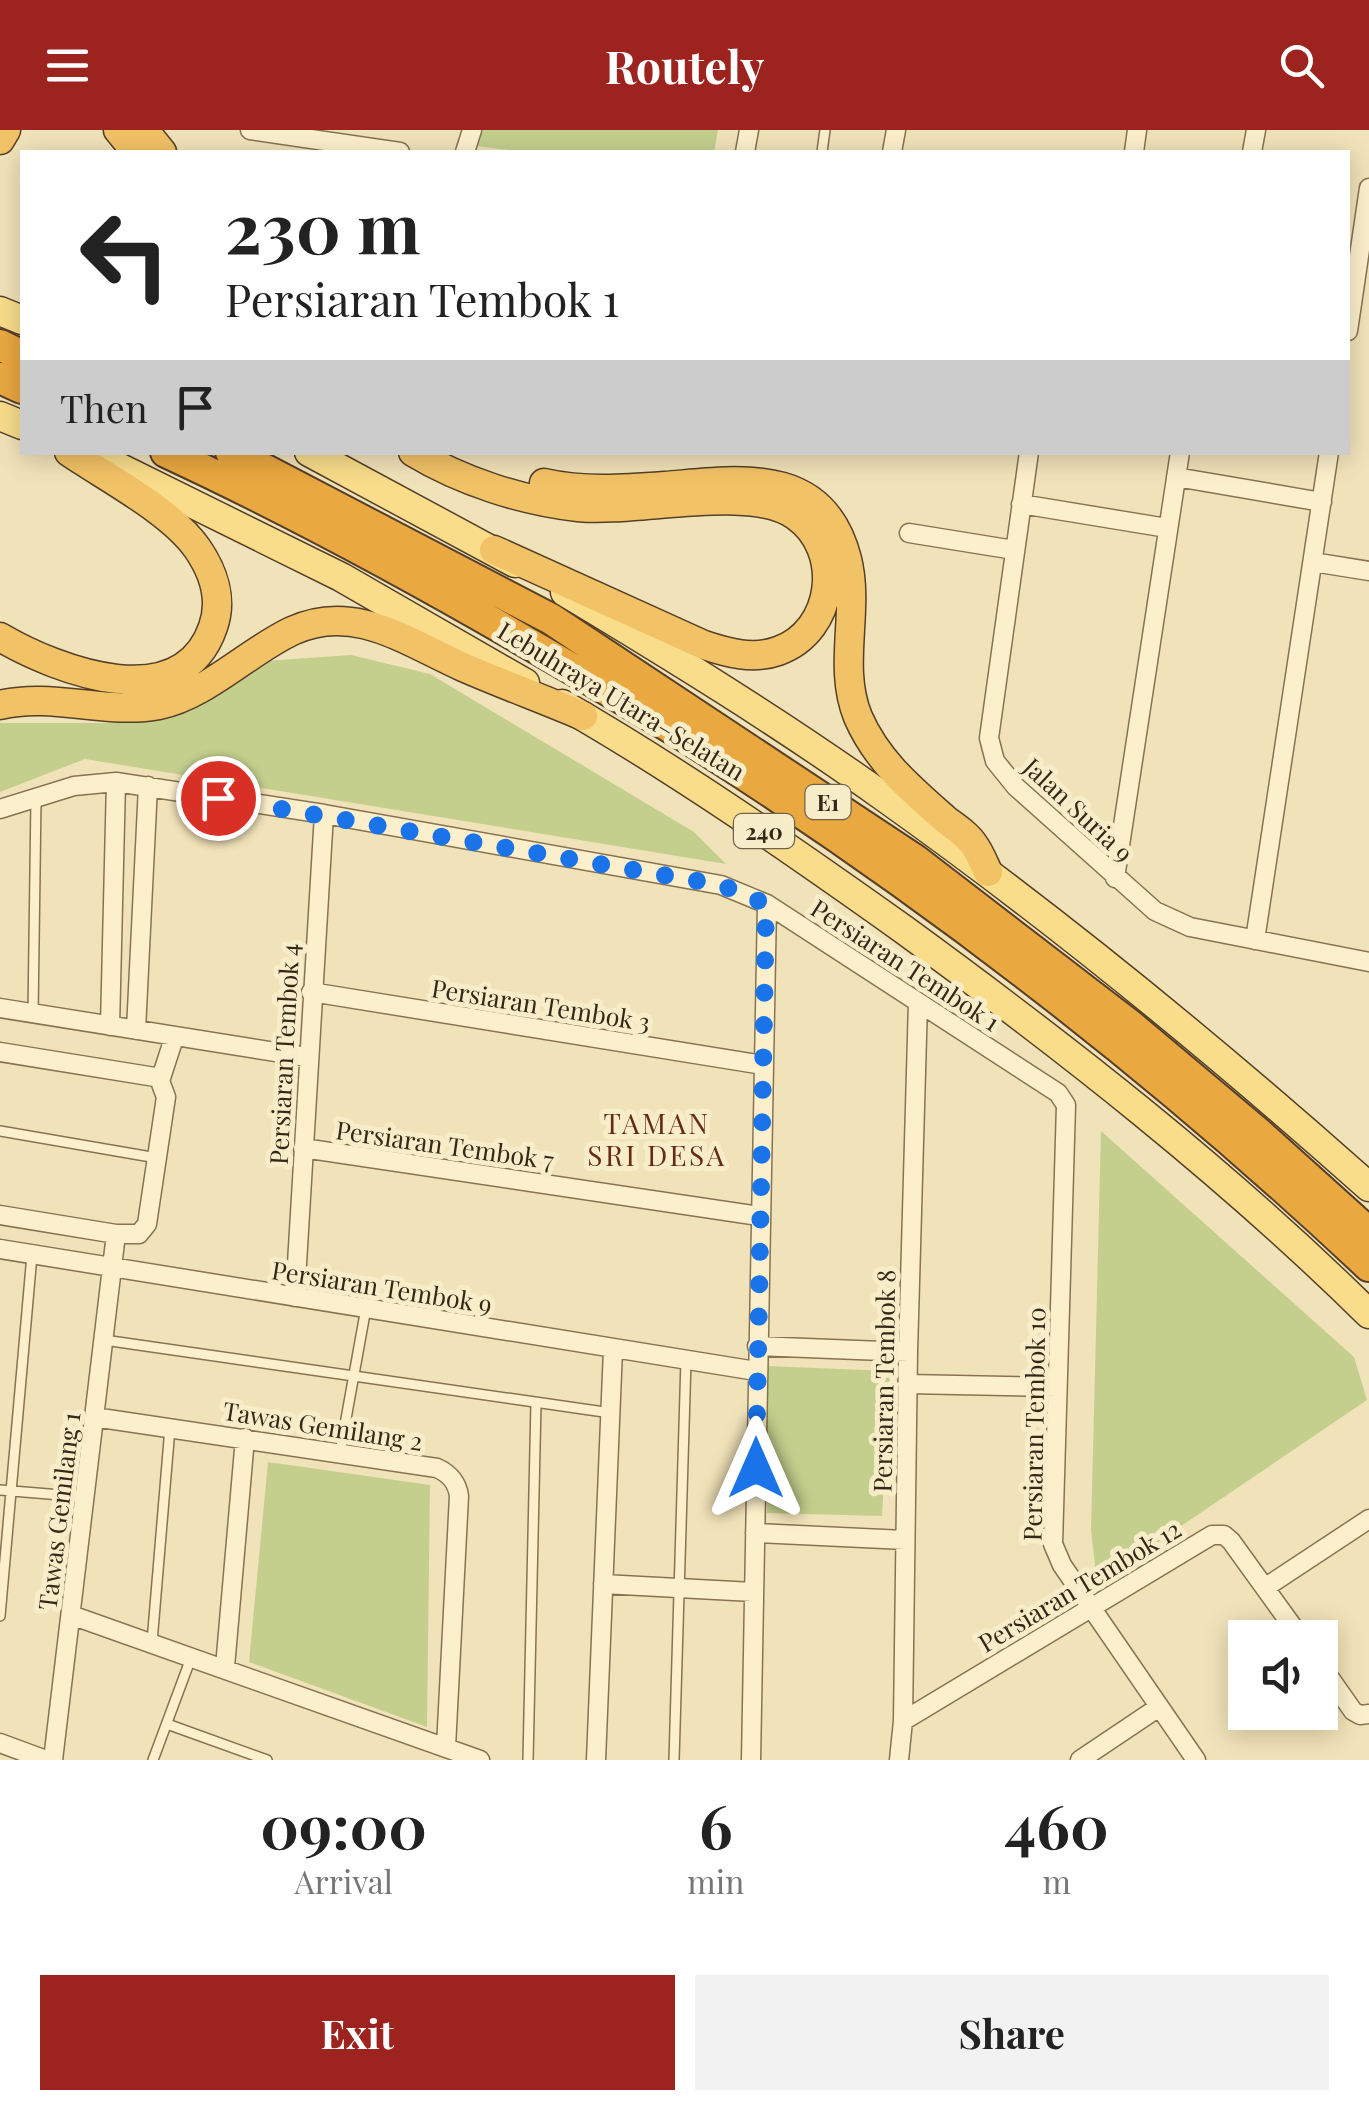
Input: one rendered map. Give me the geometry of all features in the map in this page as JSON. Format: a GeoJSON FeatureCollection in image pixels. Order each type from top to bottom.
{"type":"FeatureCollection","features":[{"type":"Feature","properties":{"kind":"highway"},"geometry":{"type":"LineString","coordinates":[[0,140],[6,130]]}},
{"type":"Feature","properties":{"kind":"highway"},"geometry":{"type":"LineString","coordinates":[[118,130],[134,150]]}},
{"type":"Feature","properties":{"kind":"highway"},"geometry":{"type":"LineString","coordinates":[[144,130],[160,150]]}},
{"type":"Feature","properties":{"kind":"highway"},"geometry":{"type":"LineString","coordinates":[[0,637],[42,658],[99,677],[142,680],[157,679],[186,666],[212,631],[216,616],[214,582],[209,567],[185,533],[73,455]]}},
{"type":"Feature","properties":{"kind":"highway","name":"Lebuhraya Utara–Selatan"},"geometry":{"type":"LineString","coordinates":[[172,455],[435,588],[700,745],[850,845],[994,950],[1156,1079],[1369,1266]]}},
{"type":"Feature","properties":{"kind":"highway","name":"Lebuhraya Utara–Selatan"},"geometry":{"type":"LineString","coordinates":[[237,455],[551,620],[916,860],[1131,1026],[1258,1132],[1369,1233]]}},
{"type":"Feature","properties":{"kind":"highway"},"geometry":{"type":"LineString","coordinates":[[419,455],[480,484],[578,507],[628,508],[749,500],[774,505],[795,514],[812,531],[824,552],[829,575],[826,598],[816,622],[780,651],[755,656],[704,645],[494,550]]}},
{"type":"Feature","properties":{"kind":"highway"},"geometry":{"type":"LineString","coordinates":[[460,455],[514,475],[594,489],[761,481],[783,485],[820,508],[837,532],[848,564],[848,676],[862,724],[894,774],[974,844],[988,872]]}},
{"type":"Feature","properties":{"kind":"highway"},"geometry":{"type":"LineString","coordinates":[[0,704],[49,701],[118,708],[161,705],[192,691],[287,633],[320,622],[343,620],[385,628],[463,667],[583,716]]}},
{"type":"Feature","properties":{"kind":"main road","name":"240"},"geometry":{"type":"LineString","coordinates":[[94,455],[341,578],[583,716],[808,861],[1022,1016],[1147,1114],[1369,1314]]}},
{"type":"Feature","properties":{"kind":"main road"},"geometry":{"type":"LineString","coordinates":[[315,455],[494,550],[724,691],[881,794],[988,872],[1185,1028],[1369,1186]]}},
{"type":"Feature","properties":{"kind":"street"},"geometry":{"type":"LineString","coordinates":[[250,130],[301,134],[385,150]]}},
{"type":"Feature","properties":{"kind":"street"},"geometry":{"type":"LineString","coordinates":[[1350,317],[1362,284],[1355,232],[1369,188]]}},
{"type":"Feature","properties":{"kind":"street","name":"Jalan Suria 9"},"geometry":{"type":"LineString","coordinates":[[1029,455],[989,738],[991,751],[1016,787],[1115,878],[1174,922],[1369,962]]}},
{"type":"Feature","properties":{"kind":"street"},"geometry":{"type":"LineString","coordinates":[[1115,878],[1180,455]]}},
{"type":"Feature","properties":{"kind":"street"},"geometry":{"type":"LineString","coordinates":[[1256,940],[1329,455]]}},
{"type":"Feature","properties":{"kind":"street"},"geometry":{"type":"LineString","coordinates":[[1176,477],[1322,502]]}},
{"type":"Feature","properties":{"kind":"street"},"geometry":{"type":"LineString","coordinates":[[1021,504],[1167,528]]}},
{"type":"Feature","properties":{"kind":"street"},"geometry":{"type":"LineString","coordinates":[[909,533],[1014,550]]}},
{"type":"Feature","properties":{"kind":"street"},"geometry":{"type":"LineString","coordinates":[[1312,562],[1369,571]]}},
{"type":"Feature","properties":{"kind":"street"},"geometry":{"type":"LineString","coordinates":[[110,1026],[116,782]]}},
{"type":"Feature","properties":{"kind":"street","name":"Persiaran Tembok 1"},"geometry":{"type":"LineString","coordinates":[[0,809],[74,786],[116,782],[324,814],[721,885],[766,904],[1058,1092],[1066,1105]]}},
{"type":"Feature","properties":{"kind":"street"},"geometry":{"type":"LineString","coordinates":[[136,1030],[148,786]]}},
{"type":"Feature","properties":{"kind":"street","name":"Persiaran Tembok 4"},"geometry":{"type":"LineString","coordinates":[[294,1297],[324,814]]}},
{"type":"Feature","properties":{"kind":"street"},"geometry":{"type":"LineString","coordinates":[[751,1760],[766,904]]}},
{"type":"Feature","properties":{"kind":"street","name":"Persiaran Tembok 3"},"geometry":{"type":"LineString","coordinates":[[311,992],[763,1065]]}},
{"type":"Feature","properties":{"kind":"street","name":"Persiaran Tembok 8"},"geometry":{"type":"LineString","coordinates":[[900,1760],[918,1002]]}},
{"type":"Feature","properties":{"kind":"street"},"geometry":{"type":"LineString","coordinates":[[0,1008],[307,1057]]}},
{"type":"Feature","properties":{"kind":"street"},"geometry":{"type":"LineString","coordinates":[[160,1081],[174,1038]]}},
{"type":"Feature","properties":{"kind":"street"},"geometry":{"type":"LineString","coordinates":[[0,1052],[155,1077],[166,1097],[146,1226],[134,1235],[0,1215]]}},
{"type":"Feature","properties":{"kind":"street","name":"Persiaran Tembok 10"},"geometry":{"type":"LineString","coordinates":[[1066,1105],[1053,1544],[1056,1556],[1196,1760]]}},
{"type":"Feature","properties":{"kind":"street","name":"Persiaran Tembok 7"},"geometry":{"type":"LineString","coordinates":[[302,1148],[759,1216]]}},
{"type":"Feature","properties":{"kind":"street","name":"Tawas Gemilang 1"},"geometry":{"type":"LineString","coordinates":[[50,1760],[116,1234]]}},
{"type":"Feature","properties":{"kind":"street","name":"Persiaran Tembok 9"},"geometry":{"type":"LineString","coordinates":[[0,1250],[756,1371]]}},
{"type":"Feature","properties":{"kind":"street"},"geometry":{"type":"LineString","coordinates":[[757,1346],[908,1352]]}},
{"type":"Feature","properties":{"kind":"street"},"geometry":{"type":"LineString","coordinates":[[596,1760],[613,1348]]}},
{"type":"Feature","properties":{"kind":"street"},"geometry":{"type":"LineString","coordinates":[[907,1384],[1057,1386]]}},
{"type":"Feature","properties":{"kind":"street","name":"Tawas Gemilang 2"},"geometry":{"type":"LineString","coordinates":[[94,1417],[340,1452],[437,1468],[448,1474],[458,1489],[446,1747]]}},
{"type":"Feature","properties":{"kind":"street"},"geometry":{"type":"LineString","coordinates":[[225,1668],[246,1438]]}},
{"type":"Feature","properties":{"kind":"street"},"geometry":{"type":"LineString","coordinates":[[1266,1587],[1369,1520]]}},
{"type":"Feature","properties":{"kind":"street"},"geometry":{"type":"LineString","coordinates":[[756,1533],[904,1540]]}},
{"type":"Feature","properties":{"kind":"street","name":"Persiaran Tembok 12"},"geometry":{"type":"LineString","coordinates":[[903,1721],[1216,1534],[1227,1537],[1289,1620]]}},
{"type":"Feature","properties":{"kind":"street"},"geometry":{"type":"LineString","coordinates":[[603,1584],[753,1592]]}},
{"type":"Feature","properties":{"kind":"street"},"geometry":{"type":"LineString","coordinates":[[71,1615],[480,1760]]}},
{"type":"Feature","properties":{"kind":"street"},"geometry":{"type":"LineString","coordinates":[[1338,1690],[1353,1711],[1364,1714]]}},
{"type":"Feature","properties":{"kind":"street"},"geometry":{"type":"LineString","coordinates":[[1080,1760],[1159,1708]]}},
{"type":"Feature","properties":{"kind":"street"},"geometry":{"type":"LineString","coordinates":[[0,1744],[50,1760]]}},
{"type":"Feature","properties":{"kind":"lane"},"geometry":{"type":"LineString","coordinates":[[33,1014],[36,796]]}},
{"type":"Feature","properties":{"kind":"lane"},"geometry":{"type":"LineString","coordinates":[[0,1132],[157,1158]]}},
{"type":"Feature","properties":{"kind":"lane"},"geometry":{"type":"LineString","coordinates":[[0,1616],[5,1490],[32,1255]]}},
{"type":"Feature","properties":{"kind":"lane"},"geometry":{"type":"LineString","coordinates":[[340,1452],[366,1308]]}},
{"type":"Feature","properties":{"kind":"lane"},"geometry":{"type":"LineString","coordinates":[[103,1340],[610,1414]]}},
{"type":"Feature","properties":{"kind":"lane"},"geometry":{"type":"LineString","coordinates":[[674,1760],[686,1360]]}},
{"type":"Feature","properties":{"kind":"lane"},"geometry":{"type":"LineString","coordinates":[[528,1760],[536,1403]]}},
{"type":"Feature","properties":{"kind":"lane"},"geometry":{"type":"LineString","coordinates":[[152,1642],[170,1428]]}},
{"type":"Feature","properties":{"kind":"lane"},"geometry":{"type":"LineString","coordinates":[[5,1490],[84,1497]]}},
{"type":"Feature","properties":{"kind":"lane"},"geometry":{"type":"LineString","coordinates":[[154,1760],[192,1656]]}},
{"type":"Feature","properties":{"kind":"lane"},"geometry":{"type":"LineString","coordinates":[[166,1724],[267,1760]]}},
{"type":"Feature","properties":{"kind":"green space"},"geometry":{"type":"Polygon","coordinates":[[[482,130],[718,130],[714,150],[509,150],[476,146],[482,130]]]}},
{"type":"Feature","properties":{"kind":"green space"},"geometry":{"type":"Polygon","coordinates":[[[351,655],[430,674],[694,832],[726,864],[85,759],[0,792],[0,723],[115,723],[190,711],[265,661],[351,655]]]}},
{"type":"Feature","properties":{"kind":"green space"},"geometry":{"type":"Polygon","coordinates":[[[1101,1131],[1354,1357],[1367,1400],[1097,1583],[1091,1530],[1101,1131]]]}},
{"type":"Feature","properties":{"kind":"green space"},"geometry":{"type":"Polygon","coordinates":[[[766,1366],[890,1371],[882,1516],[767,1513],[766,1366]]]}},
{"type":"Feature","properties":{"kind":"green space"},"geometry":{"type":"Polygon","coordinates":[[[268,1462],[430,1485],[427,1727],[249,1662],[268,1462]]]}},
{"type":"Feature","properties":{"kind":"district","name":"TAMAN SRI DESA"},"geometry":{"type":"Point","coordinates":[657,1138]}},
{"type":"Feature","properties":{"kind":"route"},"geometry":{"type":"LineString","coordinates":[[218,798],[721,885],[766,904],[756,1468]]}}]}
